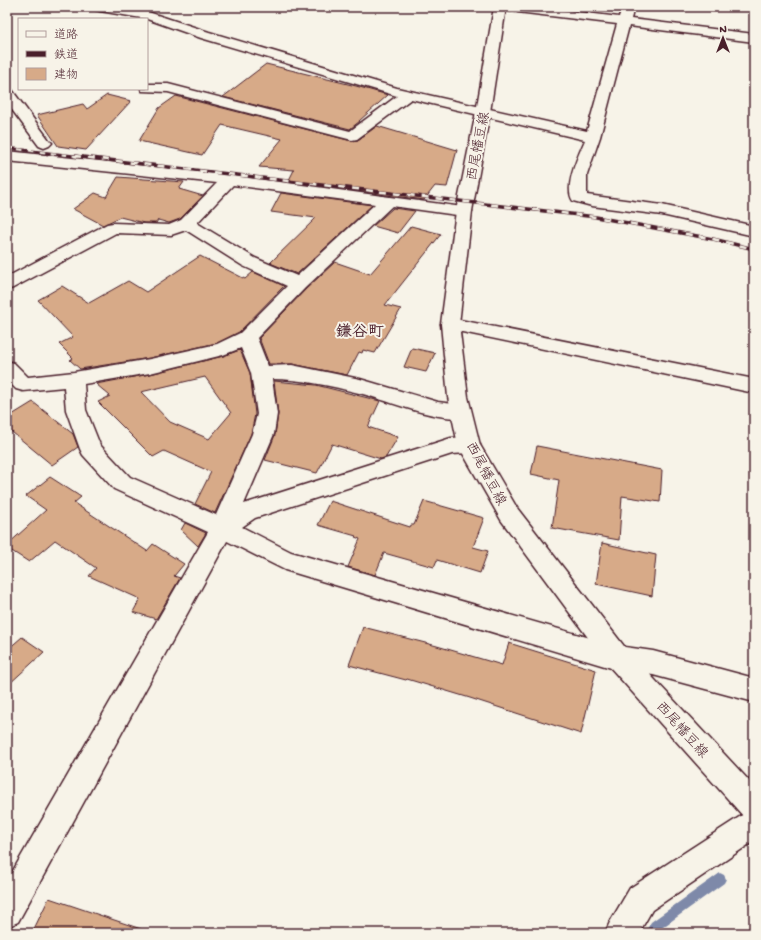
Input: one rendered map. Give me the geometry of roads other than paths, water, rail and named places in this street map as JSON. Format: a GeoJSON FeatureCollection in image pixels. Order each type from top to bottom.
{"type":"FeatureCollection","features":[{"type":"Feature","properties":{"kind":"street"},"geometry":{"type":"LineString","coordinates":[[100,7],[135,12],[205,35],[409,94],[593,136]]}},
{"type":"Feature","properties":{"kind":"street","name":"西尾幡豆線"},"geometry":{"type":"LineString","coordinates":[[500,7],[483,112],[464,211],[450,324],[461,411],[468,445],[509,514],[618,658],[754,807]]}},
{"type":"Feature","properties":{"kind":"street"},"geometry":{"type":"LineString","coordinates":[[509,7],[754,38]]}},
{"type":"Feature","properties":{"kind":"street"},"geometry":{"type":"LineString","coordinates":[[628,7],[593,136],[579,174],[579,198],[662,210],[754,231]]}},
{"type":"Feature","properties":{"kind":"street"},"geometry":{"type":"LineString","coordinates":[[9,87],[44,143]]}},
{"type":"Feature","properties":{"kind":"street"},"geometry":{"type":"LineString","coordinates":[[148,88],[168,88],[352,136],[409,94]]}},
{"type":"Feature","properties":{"kind":"street"},"geometry":{"type":"LineString","coordinates":[[7,156],[229,180],[464,211]]}},
{"type":"Feature","properties":{"kind":"street"},"geometry":{"type":"LineString","coordinates":[[7,284],[113,228],[171,230],[187,224],[229,180]]}},
{"type":"Feature","properties":{"kind":"street"},"geometry":{"type":"LineString","coordinates":[[7,368],[23,384],[74,380],[150,366],[223,349],[247,337],[299,284],[387,202]]}},
{"type":"Feature","properties":{"kind":"street"},"geometry":{"type":"LineString","coordinates":[[187,224],[249,262],[299,284]]}},
{"type":"Feature","properties":{"kind":"street"},"geometry":{"type":"LineString","coordinates":[[450,324],[754,386]]}},
{"type":"Feature","properties":{"kind":"street"},"geometry":{"type":"LineString","coordinates":[[7,911],[222,528],[263,434],[267,414],[261,373],[247,337]]}},
{"type":"Feature","properties":{"kind":"street"},"geometry":{"type":"LineString","coordinates":[[261,373],[292,372],[360,386],[438,409],[461,411]]}},
{"type":"Feature","properties":{"kind":"street"},"geometry":{"type":"LineString","coordinates":[[74,380],[76,410],[91,449],[122,483],[222,528],[286,560],[618,658],[653,663],[754,690]]}},
{"type":"Feature","properties":{"kind":"street"},"geometry":{"type":"LineString","coordinates":[[222,528],[247,512],[451,446],[468,445]]}},
{"type":"Feature","properties":{"kind":"street"},"geometry":{"type":"LineString","coordinates":[[621,933],[641,899],[754,824]]}},
{"type":"Feature","properties":{"kind":"waterway"},"geometry":{"type":"LineString","coordinates":[[651,933],[655,926],[720,879]]}},
{"type":"Feature","properties":{"kind":"railway"},"geometry":{"type":"LineString","coordinates":[[7,148],[83,157]]}},
{"type":"Feature","properties":{"kind":"railway"},"geometry":{"type":"LineString","coordinates":[[74,156],[596,217],[713,239],[754,249]]}},
{"type":"Feature","properties":{"kind":"district","name":"鎌谷町"},"geometry":{"type":"Point","coordinates":[360,330]}}]}
